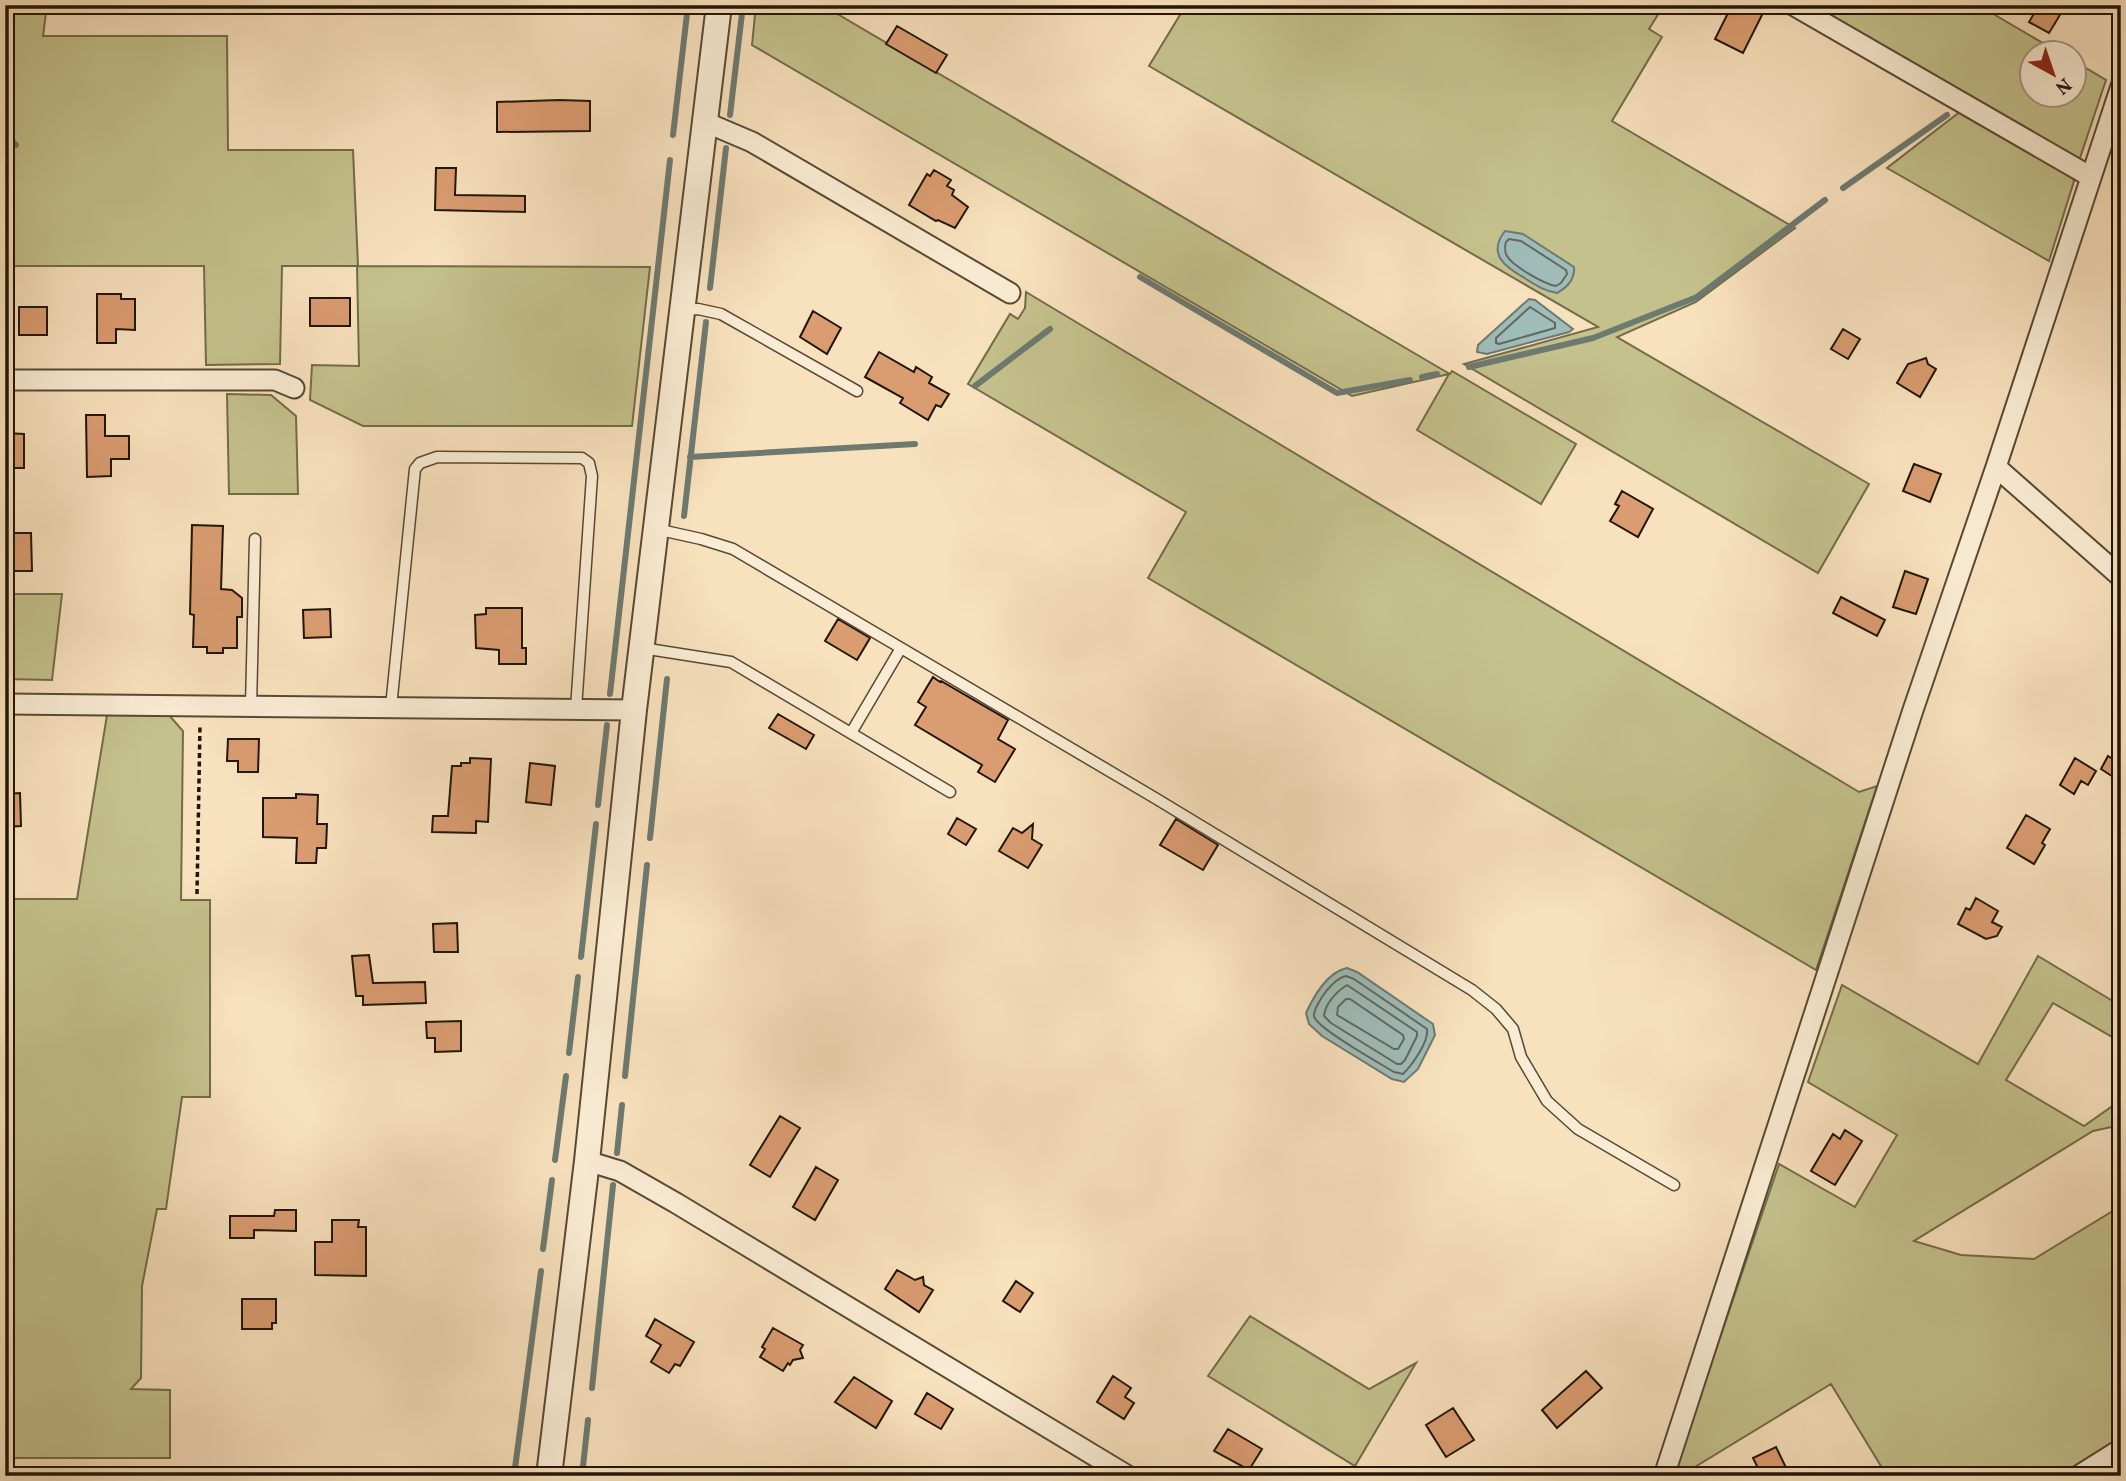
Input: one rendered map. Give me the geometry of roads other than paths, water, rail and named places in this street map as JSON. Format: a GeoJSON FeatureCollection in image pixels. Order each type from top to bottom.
{"type":"FeatureCollection","features":[{"type":"Feature","properties":{"kind":"street"},"geometry":{"type":"LineString","coordinates":[[549,1476],[587,1161],[634,710],[719,5]]}},
{"type":"Feature","properties":{"kind":"street"},"geometry":{"type":"LineString","coordinates":[[1793,5],[2091,177]]}},
{"type":"Feature","properties":{"kind":"street"},"geometry":{"type":"LineString","coordinates":[[1664,1476],[1913,709],[2121,86]]}},
{"type":"Feature","properties":{"kind":"street"},"geometry":{"type":"LineString","coordinates":[[705,122],[752,142],[1010,293]]}},
{"type":"Feature","properties":{"kind":"street"},"geometry":{"type":"LineString","coordinates":[[5,380],[275,380],[295,388]]}},
{"type":"Feature","properties":{"kind":"street"},"geometry":{"type":"LineString","coordinates":[[1996,467],[2121,576]]}},
{"type":"Feature","properties":{"kind":"street"},"geometry":{"type":"LineString","coordinates":[[5,704],[634,710]]}},
{"type":"Feature","properties":{"kind":"street"},"geometry":{"type":"LineString","coordinates":[[587,1161],[620,1171],[676,1203],[1128,1476]]}},
{"type":"Feature","properties":{"kind":"street"},"geometry":{"type":"LineString","coordinates":[[2078,1476],[2121,1449]]}},
{"type":"Feature","properties":{"kind":"lane"},"geometry":{"type":"LineString","coordinates":[[683,310],[698,309],[721,314],[857,391]]}},
{"type":"Feature","properties":{"kind":"lane"},"geometry":{"type":"LineString","coordinates":[[391,707],[415,469],[420,463],[437,457],[582,458],[589,463],[592,476],[576,709]]}},
{"type":"Feature","properties":{"kind":"lane"},"geometry":{"type":"LineString","coordinates":[[656,529],[733,549],[1472,990],[1496,1009],[1513,1029],[1521,1057],[1547,1101],[1578,1129],[1674,1185]]}},
{"type":"Feature","properties":{"kind":"lane"},"geometry":{"type":"LineString","coordinates":[[251,706],[255,539]]}},
{"type":"Feature","properties":{"kind":"lane"},"geometry":{"type":"LineString","coordinates":[[642,648],[731,662],[950,792]]}},
{"type":"Feature","properties":{"kind":"lane"},"geometry":{"type":"LineString","coordinates":[[851,733],[901,648]]}},
{"type":"Feature","properties":{"kind":"water"},"geometry":{"type":"Polygon","coordinates":[[[1505,231],[1523,234],[1574,267],[1572,279],[1557,293],[1534,284],[1512,270],[1498,254],[1500,240],[1505,231]]]}},
{"type":"Feature","properties":{"kind":"water"},"geometry":{"type":"Polygon","coordinates":[[[1529,299],[1535,300],[1573,329],[1487,354],[1477,352],[1478,345],[1529,299]]]}},
{"type":"Feature","properties":{"kind":"water"},"geometry":{"type":"Polygon","coordinates":[[[1347,968],[1357,972],[1433,1024],[1435,1035],[1418,1069],[1404,1082],[1392,1079],[1322,1036],[1309,1024],[1306,1013],[1317,992],[1333,974],[1347,968]]]}},
{"type":"Feature","properties":{"kind":"waterway"},"geometry":{"type":"LineString","coordinates":[[673,135],[688,5]]}},
{"type":"Feature","properties":{"kind":"waterway"},"geometry":{"type":"LineString","coordinates":[[730,115],[743,5]]}},
{"type":"Feature","properties":{"kind":"waterway"},"geometry":{"type":"LineString","coordinates":[[1843,188],[1947,115]]}},
{"type":"Feature","properties":{"kind":"waterway"},"geometry":{"type":"LineString","coordinates":[[5,135],[16,145]]}},
{"type":"Feature","properties":{"kind":"waterway"},"geometry":{"type":"LineString","coordinates":[[710,288],[726,148]]}},
{"type":"Feature","properties":{"kind":"waterway"},"geometry":{"type":"LineString","coordinates":[[610,694],[670,160]]}},
{"type":"Feature","properties":{"kind":"waterway"},"geometry":{"type":"LineString","coordinates":[[1469,367],[1593,338],[1697,297],[1825,200]]}},
{"type":"Feature","properties":{"kind":"waterway"},"geometry":{"type":"LineString","coordinates":[[1140,277],[1337,393],[1410,380]]}},
{"type":"Feature","properties":{"kind":"waterway"},"geometry":{"type":"LineString","coordinates":[[684,516],[706,322]]}},
{"type":"Feature","properties":{"kind":"waterway"},"geometry":{"type":"LineString","coordinates":[[975,386],[1050,329]]}},
{"type":"Feature","properties":{"kind":"waterway"},"geometry":{"type":"LineString","coordinates":[[1422,377],[1437,374]]}},
{"type":"Feature","properties":{"kind":"waterway"},"geometry":{"type":"LineString","coordinates":[[690,457],[915,444]]}},
{"type":"Feature","properties":{"kind":"waterway"},"geometry":{"type":"LineString","coordinates":[[650,838],[667,679]]}},
{"type":"Feature","properties":{"kind":"waterway"},"geometry":{"type":"LineString","coordinates":[[598,805],[607,725]]}},
{"type":"Feature","properties":{"kind":"waterway"},"geometry":{"type":"LineString","coordinates":[[581,957],[596,824]]}},
{"type":"Feature","properties":{"kind":"waterway"},"geometry":{"type":"LineString","coordinates":[[625,1076],[647,865]]}},
{"type":"Feature","properties":{"kind":"waterway"},"geometry":{"type":"LineString","coordinates":[[569,1053],[578,977]]}},
{"type":"Feature","properties":{"kind":"waterway"},"geometry":{"type":"LineString","coordinates":[[555,1160],[566,1076]]}},
{"type":"Feature","properties":{"kind":"waterway"},"geometry":{"type":"LineString","coordinates":[[617,1153],[622,1105]]}},
{"type":"Feature","properties":{"kind":"waterway"},"geometry":{"type":"LineString","coordinates":[[543,1249],[552,1180]]}},
{"type":"Feature","properties":{"kind":"waterway"},"geometry":{"type":"LineString","coordinates":[[592,1388],[613,1185]]}},
{"type":"Feature","properties":{"kind":"waterway"},"geometry":{"type":"LineString","coordinates":[[514,1476],[541,1271]]}},
{"type":"Feature","properties":{"kind":"waterway"},"geometry":{"type":"LineString","coordinates":[[582,1476],[588,1420]]}}]}
